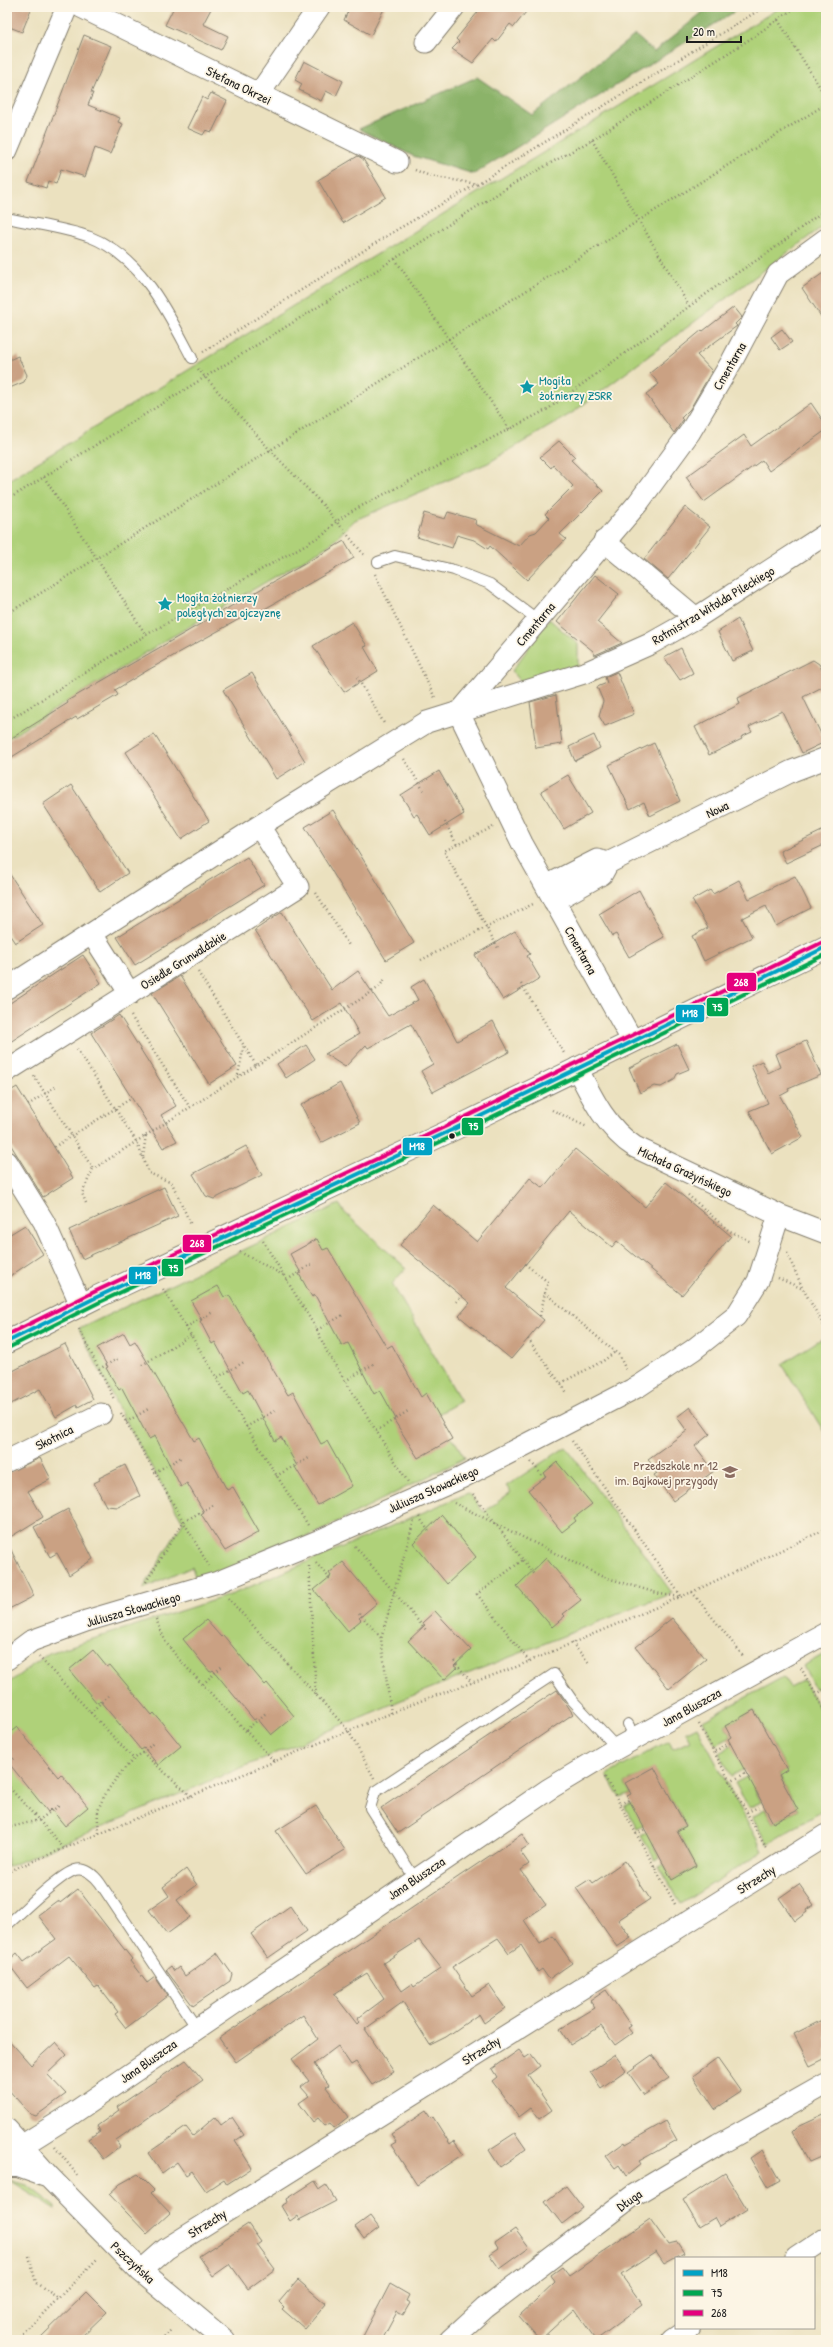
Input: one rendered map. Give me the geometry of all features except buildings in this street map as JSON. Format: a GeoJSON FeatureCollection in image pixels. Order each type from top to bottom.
{"type":"FeatureCollection","features":[{"type":"Feature","properties":{"kind":"street"},"geometry":{"type":"LineString","coordinates":[[7,150],[67,7]]}},
{"type":"Feature","properties":{"kind":"street","name":"Stefana Okrzei"},"geometry":{"type":"LineString","coordinates":[[81,7],[396,162]]}},
{"type":"Feature","properties":{"kind":"street"},"geometry":{"type":"LineString","coordinates":[[259,94],[319,7]]}},
{"type":"Feature","properties":{"kind":"street"},"geometry":{"type":"LineString","coordinates":[[426,42],[454,7]]}},
{"type":"Feature","properties":{"kind":"street","name":"Cmentarna"},"geometry":{"type":"LineString","coordinates":[[632,1040],[545,897],[522,843],[451,715],[538,620],[638,503],[690,432],[732,361],[778,274],[826,239]]}},
{"type":"Feature","properties":{"kind":"street","name":"Rotmistrza Witolda Pileckiego"},"geometry":{"type":"LineString","coordinates":[[451,715],[587,672],[650,644],[696,618],[826,534]]}},
{"type":"Feature","properties":{"kind":"street"},"geometry":{"type":"LineString","coordinates":[[604,541],[696,618]]}},
{"type":"Feature","properties":{"kind":"street"},"geometry":{"type":"LineString","coordinates":[[7,988],[259,826],[397,747],[427,722],[451,715]]}},
{"type":"Feature","properties":{"kind":"street","name":"Nowa"},"geometry":{"type":"LineString","coordinates":[[545,897],[602,874],[608,863],[792,771],[826,758]]}},
{"type":"Feature","properties":{"kind":"street","name":"Osiedle Grunwaldzkie"},"geometry":{"type":"LineString","coordinates":[[16,1065],[298,887],[259,826]]}},
{"type":"Feature","properties":{"kind":"street"},"geometry":{"type":"LineString","coordinates":[[92,934],[125,996]]}},
{"type":"Feature","properties":{"kind":"street"},"geometry":{"type":"LineString","coordinates":[[7,1342],[81,1305],[454,1129],[570,1061],[632,1040],[823,938]]}},
{"type":"Feature","properties":{"kind":"street","name":"Michała Grażyńskiego"},"geometry":{"type":"LineString","coordinates":[[570,1061],[607,1121],[620,1138],[635,1147],[779,1215],[826,1234]]}},
{"type":"Feature","properties":{"kind":"street"},"geometry":{"type":"LineString","coordinates":[[7,1162],[44,1222],[81,1305]]}},
{"type":"Feature","properties":{"kind":"street","name":"Juliusza Słowackiego"},"geometry":{"type":"LineString","coordinates":[[7,1659],[31,1641],[86,1622],[149,1604],[313,1552],[418,1497],[461,1478],[639,1386],[693,1350],[736,1316],[748,1300],[758,1281],[779,1215]]}},
{"type":"Feature","properties":{"kind":"street","name":"Skotnica"},"geometry":{"type":"LineString","coordinates":[[7,1461],[112,1409]]}},
{"type":"Feature","properties":{"kind":"street","name":"Jana Bluszcza"},"geometry":{"type":"LineString","coordinates":[[14,2151],[549,1789],[617,1748],[631,1731],[826,1633]]}},
{"type":"Feature","properties":{"kind":"street","name":"Strzechy"},"geometry":{"type":"LineString","coordinates":[[141,2271],[173,2245],[826,1835]]}},
{"type":"Feature","properties":{"kind":"street","name":"Długa"},"geometry":{"type":"LineString","coordinates":[[450,2340],[486,2308],[634,2195],[718,2145],[826,2084]]}},
{"type":"Feature","properties":{"kind":"street","name":"Pszczyńska"},"geometry":{"type":"LineString","coordinates":[[7,2130],[14,2151],[50,2177],[141,2271],[224,2340]]}},
{"type":"Feature","properties":{"kind":"street","name":"Pszczyńska"},"geometry":{"type":"LineString","coordinates":[[7,2166],[25,2168],[50,2177]]}},
{"type":"Feature","properties":{"kind":"street"},"geometry":{"type":"LineString","coordinates":[[798,2257],[826,2238]]}},
{"type":"Feature","properties":{"kind":"street"},"geometry":{"type":"LineString","coordinates":[[672,2340],[688,2329]]}},
{"type":"Feature","properties":{"kind":"lane"},"geometry":{"type":"LineString","coordinates":[[7,218],[89,236],[109,246],[126,260],[151,287],[169,314],[192,358]]}},
{"type":"Feature","properties":{"kind":"lane"},"geometry":{"type":"LineString","coordinates":[[373,565],[395,556],[454,570],[490,584],[538,620]]}},
{"type":"Feature","properties":{"kind":"lane"},"geometry":{"type":"LineString","coordinates":[[415,1879],[370,1808],[375,1792],[554,1674],[572,1700],[617,1748]]}},
{"type":"Feature","properties":{"kind":"lane"},"geometry":{"type":"LineString","coordinates":[[7,1925],[60,1879],[74,1870],[87,1870],[95,1876],[100,1883],[196,2028]]}},
{"type":"Feature","properties":{"kind":"path"},"geometry":{"type":"LineString","coordinates":[[451,715],[373,565],[337,521],[270,450],[205,377],[192,358],[398,229],[477,184],[764,7]]}},
{"type":"Feature","properties":{"kind":"path"},"geometry":{"type":"LineString","coordinates":[[7,500],[513,184],[592,140],[796,7]]}},
{"type":"Feature","properties":{"kind":"path"},"geometry":{"type":"LineString","coordinates":[[778,20],[826,97]]}},
{"type":"Feature","properties":{"kind":"path"},"geometry":{"type":"LineString","coordinates":[[7,614],[826,104]]}},
{"type":"Feature","properties":{"kind":"path"},"geometry":{"type":"LineString","coordinates":[[592,140],[689,306]]}},
{"type":"Feature","properties":{"kind":"path"},"geometry":{"type":"LineString","coordinates":[[396,162],[430,176],[477,184]]}},
{"type":"Feature","properties":{"kind":"path"},"geometry":{"type":"LineString","coordinates":[[7,721],[146,635],[324,534],[337,521],[394,488],[510,430],[548,409],[689,306],[768,253],[826,209]]}},
{"type":"Feature","properties":{"kind":"path"},"geometry":{"type":"LineString","coordinates":[[395,259],[510,430]]}},
{"type":"Feature","properties":{"kind":"path"},"geometry":{"type":"LineString","coordinates":[[44,477],[146,635]]}},
{"type":"Feature","properties":{"kind":"path"},"geometry":{"type":"LineString","coordinates":[[357,677],[424,791]]}},
{"type":"Feature","properties":{"kind":"path"},"geometry":{"type":"LineString","coordinates":[[445,822],[457,845]]}},
{"type":"Feature","properties":{"kind":"path"},"geometry":{"type":"LineString","coordinates":[[498,948],[444,851],[499,825]]}},
{"type":"Feature","properties":{"kind":"path"},"geometry":{"type":"LineString","coordinates":[[422,960],[545,897]]}},
{"type":"Feature","properties":{"kind":"path"},"geometry":{"type":"LineString","coordinates":[[823,938],[826,924]]}},
{"type":"Feature","properties":{"kind":"path"},"geometry":{"type":"LineString","coordinates":[[188,957],[256,1065]]}},
{"type":"Feature","properties":{"kind":"path"},"geometry":{"type":"LineString","coordinates":[[86,1203],[82,1193],[93,1169],[189,1106],[378,988],[386,978]]}},
{"type":"Feature","properties":{"kind":"path"},"geometry":{"type":"LineString","coordinates":[[522,984],[570,1061]]}},
{"type":"Feature","properties":{"kind":"path"},"geometry":{"type":"LineString","coordinates":[[125,996],[189,1106]]}},
{"type":"Feature","properties":{"kind":"path"},"geometry":{"type":"LineString","coordinates":[[67,1034],[136,1141],[149,1173],[172,1183],[191,1225]]}},
{"type":"Feature","properties":{"kind":"path"},"geometry":{"type":"LineString","coordinates":[[238,1076],[244,1046]]}},
{"type":"Feature","properties":{"kind":"path"},"geometry":{"type":"LineString","coordinates":[[16,1065],[45,1093],[93,1169]]}},
{"type":"Feature","properties":{"kind":"path"},"geometry":{"type":"LineString","coordinates":[[28,1105],[56,1086]]}},
{"type":"Feature","properties":{"kind":"path"},"geometry":{"type":"LineString","coordinates":[[54,1147],[132,1098]]}},
{"type":"Feature","properties":{"kind":"path"},"geometry":{"type":"LineString","coordinates":[[552,1110],[590,1128]]}},
{"type":"Feature","properties":{"kind":"path"},"geometry":{"type":"LineString","coordinates":[[143,1158],[146,1134]]}},
{"type":"Feature","properties":{"kind":"path"},"geometry":{"type":"LineString","coordinates":[[263,1240],[317,1330],[326,1350],[418,1497]]}},
{"type":"Feature","properties":{"kind":"path"},"geometry":{"type":"LineString","coordinates":[[786,1250],[803,1289],[826,1329]]}},
{"type":"Feature","properties":{"kind":"path"},"geometry":{"type":"LineString","coordinates":[[239,1252],[284,1275]]}},
{"type":"Feature","properties":{"kind":"path"},"geometry":{"type":"LineString","coordinates":[[287,1280],[312,1264]]}},
{"type":"Feature","properties":{"kind":"path"},"geometry":{"type":"LineString","coordinates":[[525,1264],[548,1282],[540,1316]]}},
{"type":"Feature","properties":{"kind":"path"},"geometry":{"type":"LineString","coordinates":[[772,1276],[803,1289]]}},
{"type":"Feature","properties":{"kind":"path"},"geometry":{"type":"LineString","coordinates":[[163,1289],[218,1377],[276,1476],[313,1552],[332,1581]]}},
{"type":"Feature","properties":{"kind":"path"},"geometry":{"type":"LineString","coordinates":[[545,1293],[614,1352],[624,1366]]}},
{"type":"Feature","properties":{"kind":"path"},"geometry":{"type":"LineString","coordinates":[[456,1302],[462,1296]]}},
{"type":"Feature","properties":{"kind":"path"},"geometry":{"type":"LineString","coordinates":[[186,1327],[213,1312]]}},
{"type":"Feature","properties":{"kind":"path"},"geometry":{"type":"LineString","coordinates":[[317,1330],[343,1315]]}},
{"type":"Feature","properties":{"kind":"path"},"geometry":{"type":"LineString","coordinates":[[79,1330],[99,1369],[112,1409],[126,1422],[224,1594],[348,1730],[380,1789]]}},
{"type":"Feature","properties":{"kind":"path"},"geometry":{"type":"LineString","coordinates":[[142,1365],[191,1335]]}},
{"type":"Feature","properties":{"kind":"path"},"geometry":{"type":"LineString","coordinates":[[528,1340],[568,1394]]}},
{"type":"Feature","properties":{"kind":"path"},"geometry":{"type":"LineString","coordinates":[[561,1383],[604,1361],[614,1352]]}},
{"type":"Feature","properties":{"kind":"path"},"geometry":{"type":"LineString","coordinates":[[99,1369],[119,1358]]}},
{"type":"Feature","properties":{"kind":"path"},"geometry":{"type":"LineString","coordinates":[[218,1377],[244,1362]]}},
{"type":"Feature","properties":{"kind":"path"},"geometry":{"type":"LineString","coordinates":[[345,1381],[375,1363]]}},
{"type":"Feature","properties":{"kind":"path"},"geometry":{"type":"LineString","coordinates":[[126,1422],[150,1408]]}},
{"type":"Feature","properties":{"kind":"path"},"geometry":{"type":"LineString","coordinates":[[246,1427],[276,1410]]}},
{"type":"Feature","properties":{"kind":"path"},"geometry":{"type":"LineString","coordinates":[[376,1431],[408,1411]]}},
{"type":"Feature","properties":{"kind":"path"},"geometry":{"type":"LineString","coordinates":[[570,1438],[681,1597]]}},
{"type":"Feature","properties":{"kind":"path"},"geometry":{"type":"LineString","coordinates":[[155,1472],[182,1457]]}},
{"type":"Feature","properties":{"kind":"path"},"geometry":{"type":"LineString","coordinates":[[276,1476],[309,1458]]}},
{"type":"Feature","properties":{"kind":"path"},"geometry":{"type":"LineString","coordinates":[[529,1460],[546,1480]]}},
{"type":"Feature","properties":{"kind":"path"},"geometry":{"type":"LineString","coordinates":[[470,1490],[496,1522],[535,1576]]}},
{"type":"Feature","properties":{"kind":"path"},"geometry":{"type":"LineString","coordinates":[[447,1500],[496,1522],[512,1533],[552,1550],[601,1576],[660,1594],[681,1597]]}},
{"type":"Feature","properties":{"kind":"path"},"geometry":{"type":"LineString","coordinates":[[215,1504],[183,1522],[142,1589],[166,1641],[203,1684],[274,1761]]}},
{"type":"Feature","properties":{"kind":"path"},"geometry":{"type":"LineString","coordinates":[[391,1713],[381,1639],[416,1513],[430,1533]]}},
{"type":"Feature","properties":{"kind":"path"},"geometry":{"type":"LineString","coordinates":[[7,1872],[348,1730],[529,1662],[681,1597],[826,1529]]}},
{"type":"Feature","properties":{"kind":"path"},"geometry":{"type":"LineString","coordinates":[[351,1541],[426,1630]]}},
{"type":"Feature","properties":{"kind":"path"},"geometry":{"type":"LineString","coordinates":[[313,1552],[316,1695]]}},
{"type":"Feature","properties":{"kind":"path"},"geometry":{"type":"LineString","coordinates":[[524,1560],[477,1594],[529,1662]]}},
{"type":"Feature","properties":{"kind":"path"},"geometry":{"type":"LineString","coordinates":[[692,1592],[748,1662]]}},
{"type":"Feature","properties":{"kind":"path"},"geometry":{"type":"LineString","coordinates":[[359,1613],[381,1639]]}},
{"type":"Feature","properties":{"kind":"path"},"geometry":{"type":"LineString","coordinates":[[572,1643],[590,1664]]}},
{"type":"Feature","properties":{"kind":"path"},"geometry":{"type":"LineString","coordinates":[[38,1656],[133,1758]]}},
{"type":"Feature","properties":{"kind":"path"},"geometry":{"type":"LineString","coordinates":[[454,1661],[472,1683]]}},
{"type":"Feature","properties":{"kind":"path"},"geometry":{"type":"LineString","coordinates":[[799,1664],[826,1713]]}},
{"type":"Feature","properties":{"kind":"path"},"geometry":{"type":"LineString","coordinates":[[203,1684],[222,1666]]}},
{"type":"Feature","properties":{"kind":"path"},"geometry":{"type":"LineString","coordinates":[[816,1694],[826,1689]]}},
{"type":"Feature","properties":{"kind":"path"},"geometry":{"type":"LineString","coordinates":[[90,1713],[108,1696]]}},
{"type":"Feature","properties":{"kind":"path"},"geometry":{"type":"LineString","coordinates":[[246,1730],[266,1713]]}},
{"type":"Feature","properties":{"kind":"path"},"geometry":{"type":"LineString","coordinates":[[697,1720],[715,1751],[764,1845]]}},
{"type":"Feature","properties":{"kind":"path"},"geometry":{"type":"LineString","coordinates":[[99,1834],[98,1812],[103,1798],[133,1758],[142,1753],[153,1743]]}},
{"type":"Feature","properties":{"kind":"path"},"geometry":{"type":"LineString","coordinates":[[715,1751],[730,1743]]}},
{"type":"Feature","properties":{"kind":"path"},"geometry":{"type":"LineString","coordinates":[[142,1753],[191,1796]]}},
{"type":"Feature","properties":{"kind":"path"},"geometry":{"type":"LineString","coordinates":[[7,1764],[16,1757]]}},
{"type":"Feature","properties":{"kind":"path"},"geometry":{"type":"LineString","coordinates":[[603,1773],[674,1902]]}},
{"type":"Feature","properties":{"kind":"path"},"geometry":{"type":"LineString","coordinates":[[730,1782],[746,1773]]}},
{"type":"Feature","properties":{"kind":"path"},"geometry":{"type":"LineString","coordinates":[[7,1785],[64,1848]]}},
{"type":"Feature","properties":{"kind":"path"},"geometry":{"type":"LineString","coordinates":[[620,1804],[628,1800]]}},
{"type":"Feature","properties":{"kind":"path"},"geometry":{"type":"LineString","coordinates":[[7,1828],[39,1820],[60,1805]]}},
{"type":"Feature","properties":{"kind":"path"},"geometry":{"type":"LineString","coordinates":[[747,1812],[759,1807]]}},
{"type":"Feature","properties":{"kind":"path"},"geometry":{"type":"LineString","coordinates":[[636,1834],[644,1830]]}},
{"type":"Feature","properties":{"kind":"path"},"geometry":{"type":"LineString","coordinates":[[29,2256],[36,2283],[58,2298]]}},
{"type":"Feature","properties":{"kind":"path"},"geometry":{"type":"LineString","coordinates":[[17,2340],[98,2258]]}},
{"type":"Feature","properties":{"kind":"path"},"geometry":{"type":"LineString","coordinates":[[161,2340],[172,2329]]}},
{"type":"Feature","properties":{"kind":"green space"},"geometry":{"type":"Polygon","coordinates":[[[709,7],[742,7],[474,174],[413,156],[359,129],[477,77],[532,115],[635,35],[654,52],[709,7]]]}},
{"type":"Feature","properties":{"kind":"green space"},"geometry":{"type":"Polygon","coordinates":[[[781,7],[826,7],[826,224],[572,413],[488,463],[355,520],[328,546],[168,639],[7,739],[7,481],[781,7]]]}},
{"type":"Feature","properties":{"kind":"green space"},"geometry":{"type":"Polygon","coordinates":[[[549,619],[578,644],[578,669],[523,684],[512,671],[549,619]]]}},
{"type":"Feature","properties":{"kind":"green space"},"geometry":{"type":"Polygon","coordinates":[[[339,1204],[345,1213],[406,1268],[392,1284],[461,1401],[433,1417],[456,1443],[465,1458],[313,1534],[197,1582],[192,1567],[143,1589],[183,1522],[123,1417],[79,1329],[339,1204]]]}},
{"type":"Feature","properties":{"kind":"green space"},"geometry":{"type":"Polygon","coordinates":[[[821,1339],[826,1349],[826,1435],[782,1364],[821,1339]]]}},
{"type":"Feature","properties":{"kind":"green space"},"geometry":{"type":"Polygon","coordinates":[[[566,1447],[672,1593],[404,1699],[7,1867],[7,1684],[49,1653],[233,1594],[468,1493],[484,1512],[511,1492],[506,1486],[566,1447]]]}},
{"type":"Feature","properties":{"kind":"green space"},"geometry":{"type":"Polygon","coordinates":[[[826,1653],[826,1671],[824,1672],[826,1685],[816,1689],[803,1666],[826,1653]]]}},
{"type":"Feature","properties":{"kind":"green space"},"geometry":{"type":"Polygon","coordinates":[[[783,1677],[790,1687],[804,1680],[826,1722],[826,1809],[767,1844],[752,1816],[765,1809],[773,1823],[798,1810],[779,1775],[787,1770],[754,1710],[725,1726],[731,1737],[716,1745],[703,1721],[783,1677]]]}},
{"type":"Feature","properties":{"kind":"green space"},"geometry":{"type":"Polygon","coordinates":[[[697,1727],[763,1851],[681,1904],[659,1867],[664,1865],[672,1880],[696,1866],[677,1831],[686,1826],[654,1768],[625,1783],[631,1794],[620,1798],[607,1775],[668,1741],[673,1749],[690,1741],[685,1733],[697,1727]]]}},
{"type":"Feature","properties":{"kind":"green space"},"geometry":{"type":"Polygon","coordinates":[[[735,1744],[748,1767],[731,1776],[719,1753],[735,1744]]]}},
{"type":"Feature","properties":{"kind":"green space"},"geometry":{"type":"Polygon","coordinates":[[[752,1774],[758,1786],[754,1788],[761,1802],[749,1808],[735,1783],[752,1774]]]}},
{"type":"Feature","properties":{"kind":"green space"},"geometry":{"type":"Polygon","coordinates":[[[635,1802],[647,1824],[637,1829],[625,1807],[635,1802]]]}},
{"type":"Feature","properties":{"kind":"green space"},"geometry":{"type":"Polygon","coordinates":[[[651,1830],[657,1842],[652,1844],[660,1858],[656,1861],[641,1836],[651,1830]]]}},
{"type":"Feature","properties":{"kind":"green space"},"geometry":{"type":"Polygon","coordinates":[[[8,2180],[27,2185],[56,2207],[56,2210],[8,2180]]]}},
{"type":"Feature","properties":{"kind":"transit line","name":"268"},"geometry":{"type":"LineString","coordinates":[[7,1335],[94,1292],[451,1124],[823,942]]}},
{"type":"Feature","properties":{"kind":"transit line","name":"M18"},"geometry":{"type":"LineString","coordinates":[[7,1342],[97,1297],[454,1129],[826,947]]}},
{"type":"Feature","properties":{"kind":"transit line","name":"75"},"geometry":{"type":"LineString","coordinates":[[10,1347],[100,1302],[457,1134],[826,954]]}},
{"type":"Feature","properties":{"kind":"place","name":"Mogiła żołnierzy ZSRR"},"geometry":{"type":"Point","coordinates":[527,387]}},
{"type":"Feature","properties":{"kind":"place","name":"Mogiła żołnierzy poległych za ojczyznę"},"geometry":{"type":"Point","coordinates":[165,604]}},
{"type":"Feature","properties":{"kind":"place","name":"Przedszkole nr 12 im. Bajkowej przygody"},"geometry":{"type":"Point","coordinates":[730,1472]}}]}
